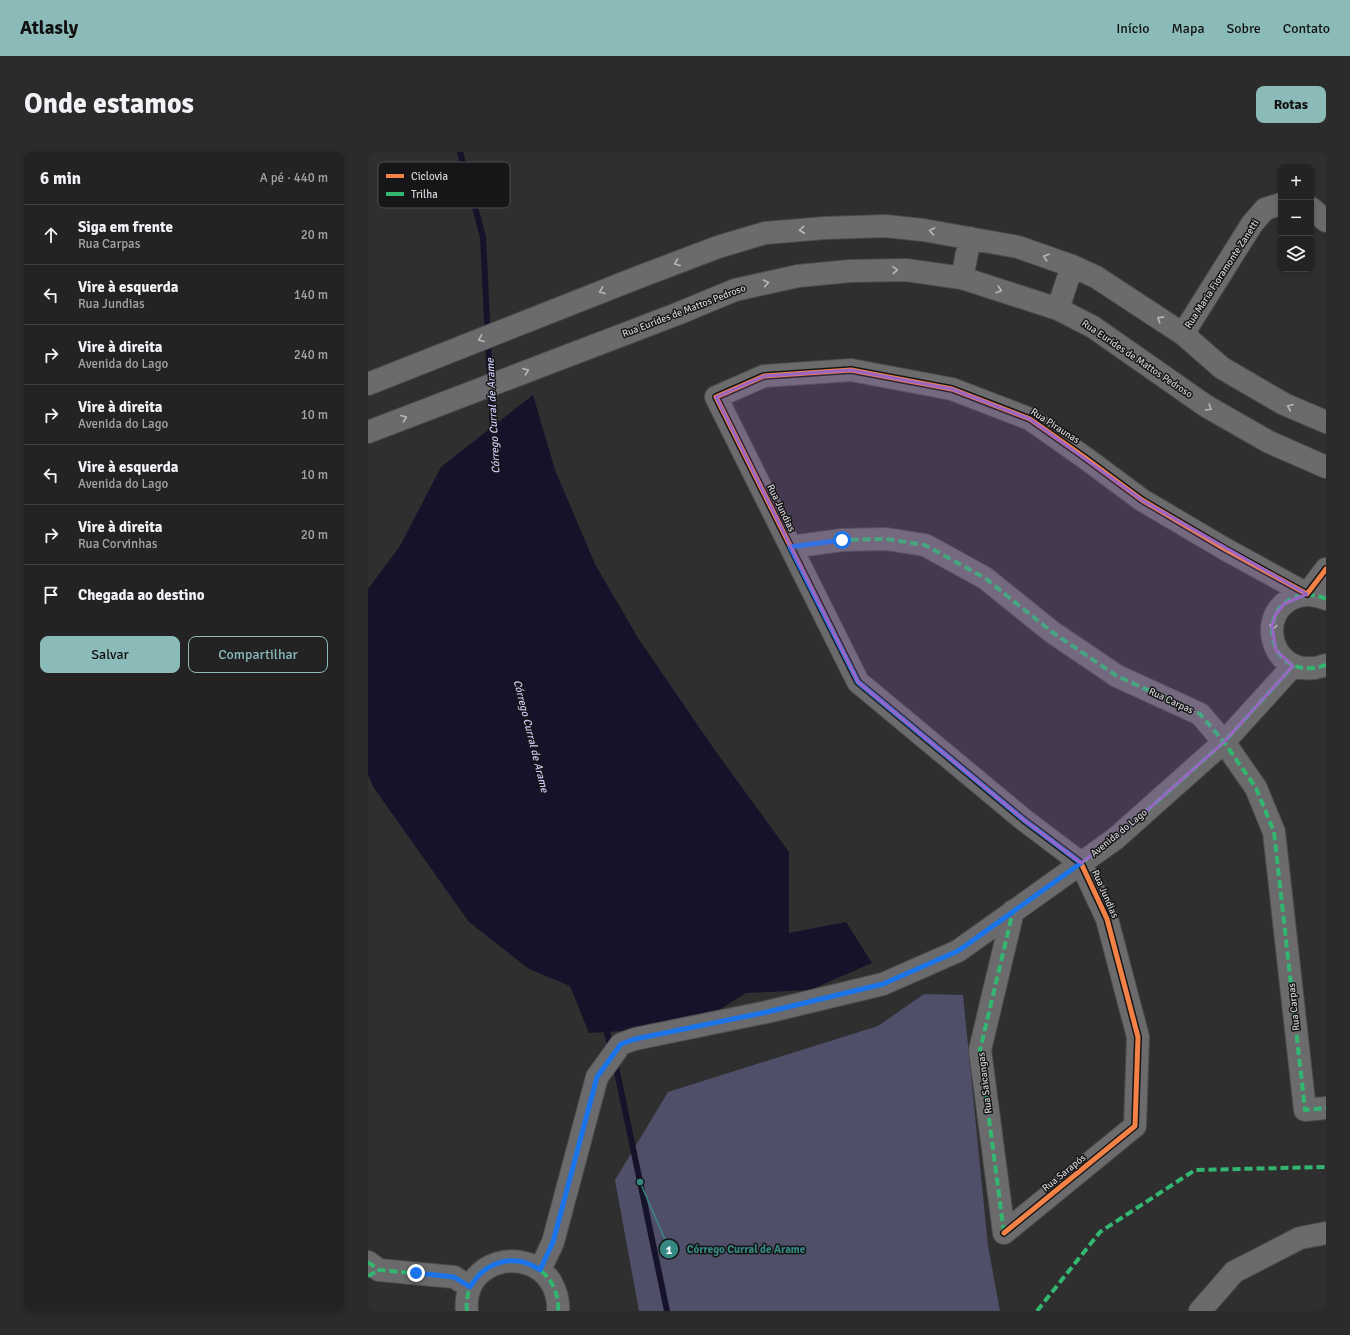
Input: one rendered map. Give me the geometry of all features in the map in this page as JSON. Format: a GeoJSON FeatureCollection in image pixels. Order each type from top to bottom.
{"type":"FeatureCollection","features":[{"type":"Feature","properties":{"kind":"street","name":"Rua Maria Fioramonte Zanetti"},"geometry":{"type":"LineString","coordinates":[[1183,334],[1252,224],[1265,209],[1278,205]]}},
{"type":"Feature","properties":{"kind":"street"},"geometry":{"type":"LineString","coordinates":[[1314,211],[1326,221]]}},
{"type":"Feature","properties":{"kind":"street"},"geometry":{"type":"LineString","coordinates":[[368,384],[718,247],[765,233],[825,228],[885,226],[923,230],[1018,247],[1072,266],[1096,277],[1183,334],[1222,368],[1284,404],[1326,422]]}},
{"type":"Feature","properties":{"kind":"street"},"geometry":{"type":"LineString","coordinates":[[962,278],[970,238]]}},
{"type":"Feature","properties":{"kind":"street"},"geometry":{"type":"LineString","coordinates":[[1058,310],[1072,266]]}},
{"type":"Feature","properties":{"kind":"street","name":"Rua Eurídes de Mattos Pedroso"},"geometry":{"type":"LineString","coordinates":[[368,432],[677,314],[735,290],[798,276],[850,271],[906,270],[962,278],[1058,310],[1093,327],[1206,406],[1268,442],[1326,467]]}},
{"type":"Feature","properties":{"kind":"street","name":"Rua Piraunas"},"geometry":{"type":"LineString","coordinates":[[716,398],[764,376],[851,370],[952,389],[1030,419],[1142,500],[1225,549],[1316,597]]}},
{"type":"Feature","properties":{"kind":"street","name":"Rua Jundias"},"geometry":{"type":"LineString","coordinates":[[716,398],[858,682],[1024,820],[1081,863],[1108,919],[1138,1037],[1135,1126]]}},
{"type":"Feature","properties":{"kind":"street","name":"Rua Carpas"},"geometry":{"type":"LineString","coordinates":[[790,547],[842,540],[886,539],[925,545],[985,578],[1052,632],[1117,676],[1200,714],[1224,742],[1256,788],[1274,832],[1316,1109]]}},
{"type":"Feature","properties":{"kind":"street"},"geometry":{"type":"LineString","coordinates":[[1326,569],[1316,597],[1294,597],[1284,604],[1276,614],[1272,626],[1272,638],[1276,650],[1283,659],[1293,666],[1305,669],[1317,668],[1326,664]]}},
{"type":"Feature","properties":{"kind":"street","name":"Avenida do Lago"},"geometry":{"type":"LineString","coordinates":[[540,1270],[553,1242],[597,1077],[621,1044],[635,1039],[767,1012],[883,984],[958,951],[1115,839],[1224,742],[1293,666]]}},
{"type":"Feature","properties":{"kind":"street","name":"Rua Saicangas"},"geometry":{"type":"LineString","coordinates":[[1004,1233],[980,1050],[1013,911]]}},
{"type":"Feature","properties":{"kind":"street","name":"Rua Sarapós"},"geometry":{"type":"LineString","coordinates":[[1004,1233],[1135,1126]]}},
{"type":"Feature","properties":{"kind":"street"},"geometry":{"type":"LineString","coordinates":[[1200,1311],[1234,1272],[1300,1238],[1326,1233]]}},
{"type":"Feature","properties":{"kind":"street"},"geometry":{"type":"LineString","coordinates":[[467,1311],[466,1301],[470,1287],[479,1275],[491,1266],[504,1261],[520,1261],[535,1266],[547,1276],[556,1290],[559,1305],[558,1311]]}},
{"type":"Feature","properties":{"kind":"street"},"geometry":{"type":"LineString","coordinates":[[372,1269],[454,1277],[470,1287]]}},
{"type":"Feature","properties":{"kind":"highlighted area"},"geometry":{"type":"Polygon","coordinates":[[[851,370],[952,389],[1030,419],[1142,500],[1307,594],[1284,604],[1276,614],[1272,626],[1276,650],[1293,666],[1224,742],[1115,839],[1081,863],[1024,820],[858,682],[716,397],[764,376],[851,370]]]}},
{"type":"Feature","properties":{"kind":"shaded area"},"geometry":{"type":"Polygon","coordinates":[[[924,994],[963,995],[988,1246],[1000,1311],[639,1311],[615,1180],[668,1092],[878,1026],[924,994]]]}},
{"type":"Feature","properties":{"kind":"water"},"geometry":{"type":"Polygon","coordinates":[[[533,395],[555,470],[595,564],[638,638],[714,749],[789,852],[789,933],[846,922],[872,963],[810,990],[746,993],[692,1027],[589,1033],[570,986],[529,969],[469,922],[374,788],[368,775],[368,589],[400,546],[441,467],[533,395]]]}},
{"type":"Feature","properties":{"kind":"waterway","name":"Córrego Curral de Arame"},"geometry":{"type":"LineString","coordinates":[[460,152],[463,162]]}},
{"type":"Feature","properties":{"kind":"waterway","name":"Córrego Curral de Arame"},"geometry":{"type":"LineString","coordinates":[[475,208],[483,237],[490,381]]}},
{"type":"Feature","properties":{"kind":"waterway","name":"Córrego Curral de Arame"},"geometry":{"type":"LineString","coordinates":[[491,390],[493,435]]}},
{"type":"Feature","properties":{"kind":"waterway","name":"Córrego Curral de Arame"},"geometry":{"type":"LineString","coordinates":[[605,1025],[611,1049]]}},
{"type":"Feature","properties":{"kind":"waterway","name":"Córrego Curral de Arame"},"geometry":{"type":"LineString","coordinates":[[615,1062],[667,1311]]}},
{"type":"Feature","properties":{"kind":"marked path"},"geometry":{"type":"LineString","coordinates":[[791,547],[842,540],[886,539],[925,545],[985,578],[1052,632],[1117,676],[1200,714],[1224,742],[1256,788],[1274,832],[1305,1110],[1326,1108]]}},
{"type":"Feature","properties":{"kind":"marked path"},"geometry":{"type":"LineString","coordinates":[[1326,599],[1313,595],[1303,595],[1284,603],[1276,615],[1272,628],[1274,642],[1280,655],[1292,664],[1307,668],[1326,665]]}},
{"type":"Feature","properties":{"kind":"marked path"},"geometry":{"type":"LineString","coordinates":[[540,1270],[553,1242],[597,1077],[621,1044],[635,1039],[767,1012],[883,984],[958,951],[1115,839],[1224,742],[1293,666]]}},
{"type":"Feature","properties":{"kind":"marked path"},"geometry":{"type":"LineString","coordinates":[[1004,1233],[980,1050],[1013,911]]}},
{"type":"Feature","properties":{"kind":"marked path"},"geometry":{"type":"LineString","coordinates":[[1037,1311],[1100,1232],[1195,1170],[1326,1167]]}},
{"type":"Feature","properties":{"kind":"marked path"},"geometry":{"type":"LineString","coordinates":[[467,1311],[467,1296],[470,1287],[477,1276],[486,1268],[497,1263],[509,1261],[521,1262],[543,1272],[551,1282],[558,1299],[558,1311]]}},
{"type":"Feature","properties":{"kind":"marked path"},"geometry":{"type":"LineString","coordinates":[[368,1262],[379,1270],[454,1277],[470,1287]]}},
{"type":"Feature","properties":{"kind":"marked path"},"geometry":{"type":"LineString","coordinates":[[368,1276],[379,1270]]}},
{"type":"Feature","properties":{"kind":"cycle path"},"geometry":{"type":"LineString","coordinates":[[1004,1233],[1135,1126],[1138,1037],[1107,919],[1081,863],[1024,820],[858,682],[716,397],[764,376],[851,370],[952,389],[1030,419],[1142,500],[1225,549],[1307,594],[1326,569]]}},
{"type":"Feature","properties":{"kind":"place","name":"Córrego Curral de Arame"},"geometry":{"type":"Point","coordinates":[640,1182]}},
{"type":"Feature","properties":{"kind":"route"},"geometry":{"type":"LineString","coordinates":[[416,1273],[454,1277],[470,1287],[479,1275],[491,1266],[504,1261],[520,1261],[535,1266],[540,1270],[553,1242],[597,1077],[621,1044],[635,1039],[767,1012],[883,984],[958,951],[1081,863],[1024,820],[858,682],[790,547],[842,540]]}}]}
